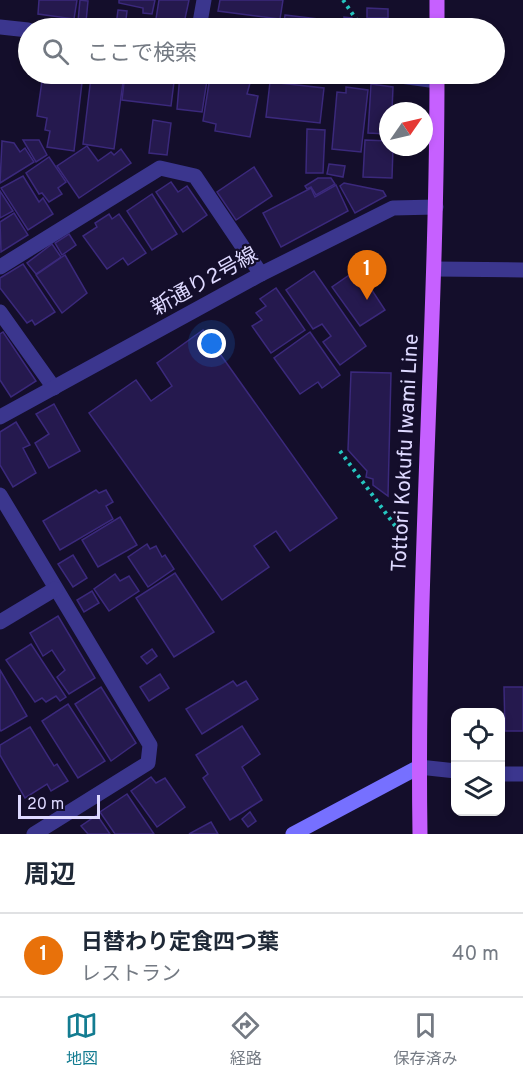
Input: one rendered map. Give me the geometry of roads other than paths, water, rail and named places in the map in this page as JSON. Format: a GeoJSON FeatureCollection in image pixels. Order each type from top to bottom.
{"type":"FeatureCollection","features":[{"type":"Feature","properties":{"kind":"main road"},"geometry":{"type":"LineString","coordinates":[[437,0],[437,18]]}},
{"type":"Feature","properties":{"kind":"main road","name":"Tottori Kokufu Iwami Line"},"geometry":{"type":"LineString","coordinates":[[420,834],[421,562],[435,269],[437,84]]}},
{"type":"Feature","properties":{"kind":"street"},"geometry":{"type":"LineString","coordinates":[[201,18],[204,0]]}},
{"type":"Feature","properties":{"kind":"street"},"geometry":{"type":"LineString","coordinates":[[0,27],[18,29]]}},
{"type":"Feature","properties":{"kind":"street"},"geometry":{"type":"LineString","coordinates":[[0,267],[160,168],[195,176],[261,274]]}},
{"type":"Feature","properties":{"kind":"street","name":"新通り2号線"},"geometry":{"type":"LineString","coordinates":[[0,417],[261,274],[393,208],[436,207]]}},
{"type":"Feature","properties":{"kind":"street"},"geometry":{"type":"LineString","coordinates":[[435,269],[523,270]]}},
{"type":"Feature","properties":{"kind":"street"},"geometry":{"type":"LineString","coordinates":[[0,312],[54,388]]}},
{"type":"Feature","properties":{"kind":"street"},"geometry":{"type":"LineString","coordinates":[[0,495],[150,745],[148,763],[34,834]]}},
{"type":"Feature","properties":{"kind":"street"},"geometry":{"type":"LineString","coordinates":[[0,622],[55,589]]}},
{"type":"Feature","properties":{"kind":"street"},"geometry":{"type":"LineString","coordinates":[[293,834],[419,767],[451,770]]}},
{"type":"Feature","properties":{"kind":"street"},"geometry":{"type":"LineString","coordinates":[[505,774],[523,774]]}},
{"type":"Feature","properties":{"kind":"place","name":"日替わり定食四つ葉"},"geometry":{"type":"Point","coordinates":[367,300]}}]}
